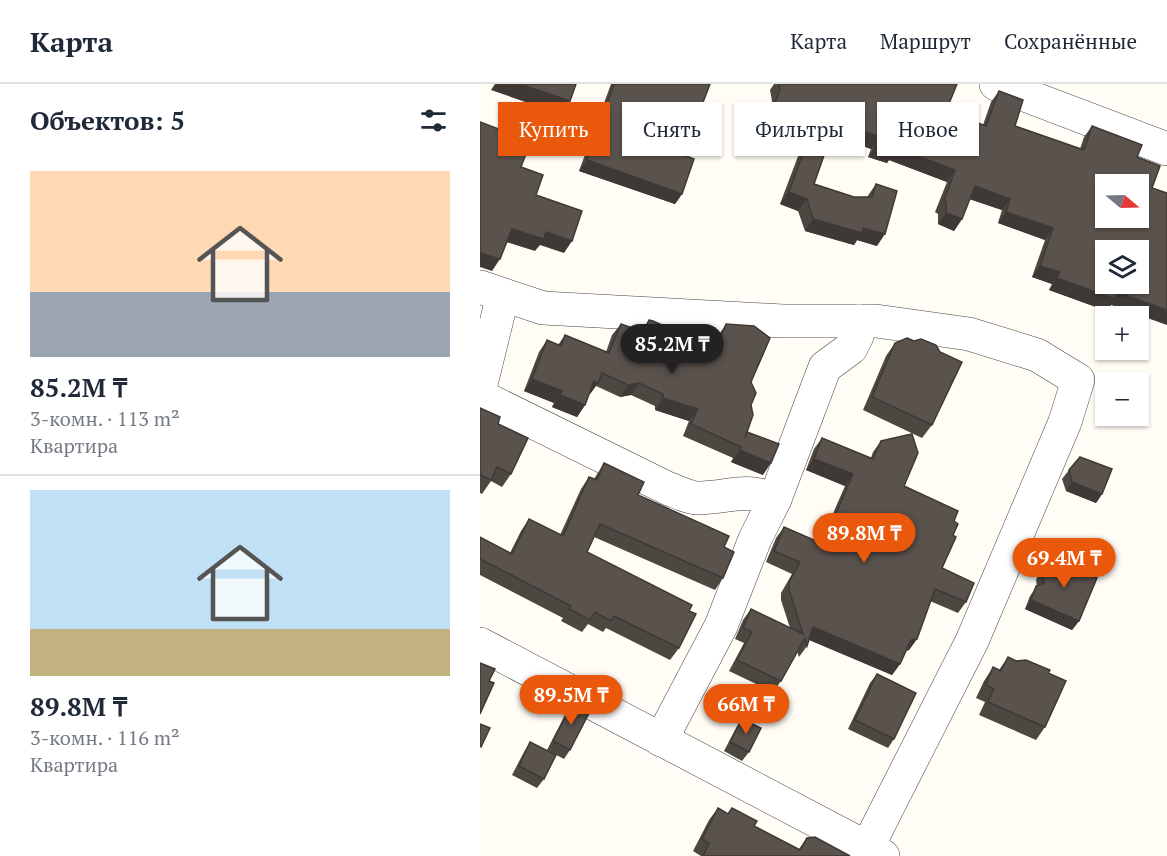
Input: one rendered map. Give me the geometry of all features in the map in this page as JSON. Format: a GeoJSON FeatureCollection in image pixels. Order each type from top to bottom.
{"type":"FeatureCollection","features":[{"type":"Feature","properties":{"kind":"street"},"geometry":{"type":"LineString","coordinates":[[996,84],[1167,149]]}},
{"type":"Feature","properties":{"kind":"street"},"geometry":{"type":"LineString","coordinates":[[480,388],[492,291],[543,308],[783,321],[859,321],[969,334],[1037,355],[1078,380],[1065,422],[972,641],[875,852],[480,644]]}},
{"type":"Feature","properties":{"kind":"street"},"geometry":{"type":"LineString","coordinates":[[662,740],[721,626],[754,539],[775,499],[825,367],[851,348],[857,336],[859,321]]}},
{"type":"Feature","properties":{"kind":"street"},"geometry":{"type":"LineString","coordinates":[[480,396],[698,499],[739,492],[756,492],[775,499]]}},
{"type":"Feature","properties":{"kind":"building"},"geometry":{"type":"Polygon","coordinates":[[[520,84],[576,84],[570,101],[520,84]]]}},
{"type":"Feature","properties":{"kind":"building"},"geometry":{"type":"Polygon","coordinates":[[[614,84],[710,84],[703,102],[622,102],[622,156],[686,156],[694,159],[682,194],[587,160],[588,156],[610,156],[610,102],[608,102],[614,84]]]}},
{"type":"Feature","properties":{"kind":"building"},"geometry":{"type":"Polygon","coordinates":[[[779,84],[957,84],[950,102],[877,102],[877,136],[865,132],[865,102],[775,102],[780,90],[779,84]]]}},
{"type":"Feature","properties":{"kind":"building"},"geometry":{"type":"Polygon","coordinates":[[[999,91],[1023,100],[1015,126],[1084,150],[1092,126],[1142,145],[1137,157],[1160,166],[1152,188],[1167,193],[1167,310],[1123,294],[1149,294],[1149,240],[1095,240],[1095,292],[1057,278],[1060,272],[1040,266],[1053,228],[1006,212],[1010,199],[975,186],[962,219],[946,213],[946,202],[944,201],[955,170],[917,156],[979,156],[979,123],[986,126],[999,91]]]}},
{"type":"Feature","properties":{"kind":"building"},"geometry":{"type":"Polygon","coordinates":[[[480,122],[498,129],[498,156],[525,156],[521,167],[543,175],[536,195],[582,211],[572,241],[546,232],[544,239],[512,229],[500,259],[480,253],[480,122]]]}},
{"type":"Feature","properties":{"kind":"building"},"geometry":{"type":"Polygon","coordinates":[[[802,156],[824,156],[814,184],[854,197],[872,197],[876,184],[897,191],[885,234],[863,228],[862,233],[813,219],[807,199],[789,192],[802,156]]]}},
{"type":"Feature","properties":{"kind":"building"},"geometry":{"type":"Polygon","coordinates":[[[1101,294],[1116,294],[1115,299],[1101,294]]]}},
{"type":"Feature","properties":{"kind":"building"},"geometry":{"type":"Polygon","coordinates":[[[649,320],[716,349],[726,324],[754,326],[770,338],[751,382],[756,393],[751,405],[753,415],[747,432],[779,444],[771,463],[740,450],[741,447],[691,424],[698,409],[663,398],[663,394],[639,383],[628,385],[602,373],[598,383],[594,381],[585,405],[560,395],[562,391],[532,379],[547,340],[561,346],[565,335],[609,353],[621,324],[643,332],[649,320]]]}},
{"type":"Feature","properties":{"kind":"building"},"geometry":{"type":"Polygon","coordinates":[[[907,338],[914,341],[921,339],[936,345],[940,352],[962,362],[932,425],[872,397],[895,343],[907,338]]]}},
{"type":"Feature","properties":{"kind":"building"},"geometry":{"type":"Polygon","coordinates":[[[480,408],[500,417],[498,424],[528,438],[511,474],[497,467],[491,480],[480,475],[480,408]]]}},
{"type":"Feature","properties":{"kind":"building"},"geometry":{"type":"Polygon","coordinates":[[[912,434],[918,453],[904,486],[958,511],[954,521],[958,524],[953,535],[956,537],[942,568],[974,583],[966,602],[935,589],[917,639],[911,640],[900,664],[813,627],[807,646],[805,638],[781,681],[737,660],[752,632],[743,628],[751,609],[803,634],[789,589],[789,582],[800,562],[774,551],[784,527],[823,544],[853,474],[814,459],[822,438],[873,459],[881,441],[912,434]]]}},
{"type":"Feature","properties":{"kind":"building"},"geometry":{"type":"Polygon","coordinates":[[[1080,457],[1112,469],[1102,494],[1072,482],[1069,470],[1080,457]]]}},
{"type":"Feature","properties":{"kind":"building"},"geometry":{"type":"Polygon","coordinates":[[[604,463],[644,482],[638,495],[729,536],[724,547],[734,552],[723,578],[600,524],[587,552],[692,605],[689,611],[696,614],[679,648],[614,616],[611,621],[595,612],[590,620],[569,609],[571,606],[480,559],[480,537],[512,554],[529,519],[563,536],[589,477],[597,480],[604,463]]]}},
{"type":"Feature","properties":{"kind":"building"},"geometry":{"type":"Polygon","coordinates":[[[1049,557],[1097,578],[1079,621],[1031,600],[1036,586],[1044,583],[1042,571],[1049,557]]]}},
{"type":"Feature","properties":{"kind":"building"},"geometry":{"type":"Polygon","coordinates":[[[1008,657],[1016,661],[1026,660],[1050,670],[1048,673],[1066,681],[1045,727],[988,702],[994,689],[986,685],[993,667],[1001,671],[1008,657]]]}},
{"type":"Feature","properties":{"kind":"building"},"geometry":{"type":"Polygon","coordinates":[[[480,663],[495,669],[489,681],[494,683],[480,714],[480,663]]]}},
{"type":"Feature","properties":{"kind":"building"},"geometry":{"type":"Polygon","coordinates":[[[877,674],[916,693],[894,739],[855,720],[877,674]]]}},
{"type":"Feature","properties":{"kind":"building"},"geometry":{"type":"Polygon","coordinates":[[[573,702],[590,711],[570,750],[553,741],[573,702]]]}},
{"type":"Feature","properties":{"kind":"building"},"geometry":{"type":"Polygon","coordinates":[[[742,719],[761,728],[749,752],[730,742],[742,719]]]}},
{"type":"Feature","properties":{"kind":"building"},"geometry":{"type":"Polygon","coordinates":[[[480,724],[490,728],[481,747],[480,746],[480,724]]]}},
{"type":"Feature","properties":{"kind":"building"},"geometry":{"type":"Polygon","coordinates":[[[530,742],[556,755],[544,779],[519,766],[530,742]]]}},
{"type":"Feature","properties":{"kind":"building"},"geometry":{"type":"Polygon","coordinates":[[[718,808],[728,814],[732,808],[757,821],[754,826],[800,850],[807,838],[815,837],[850,856],[703,856],[709,843],[702,839],[718,808]]]}}]}
